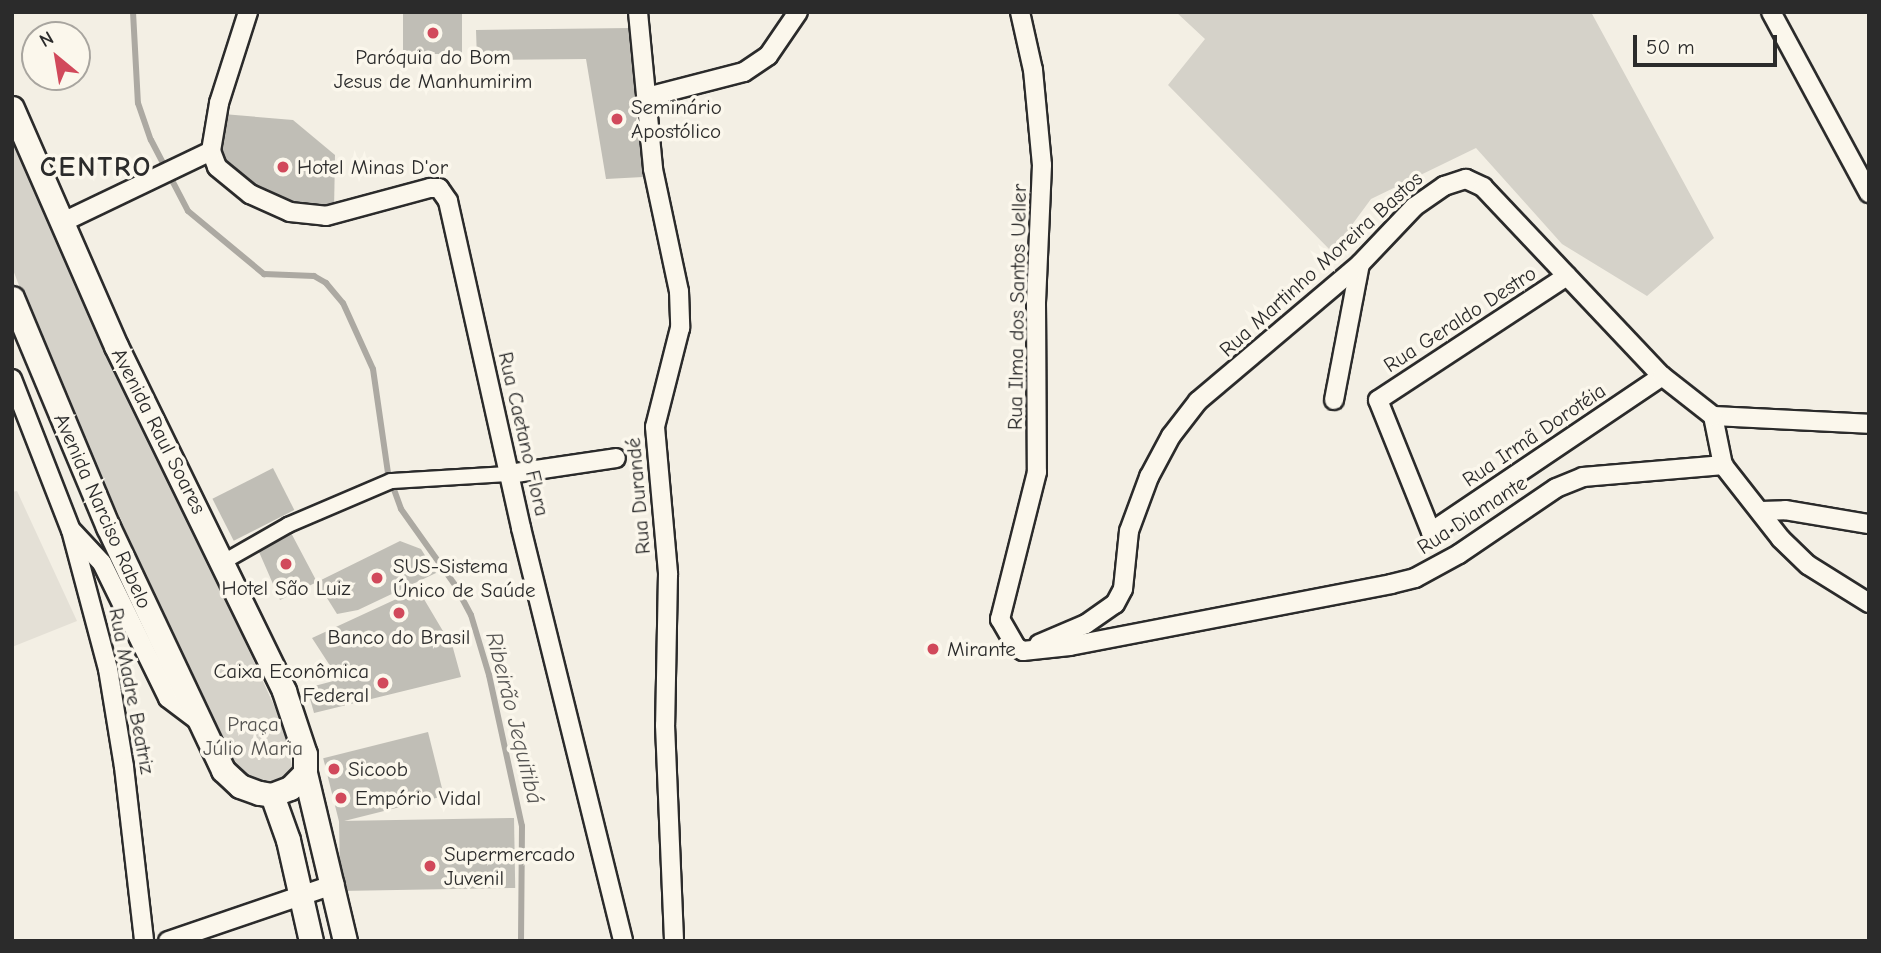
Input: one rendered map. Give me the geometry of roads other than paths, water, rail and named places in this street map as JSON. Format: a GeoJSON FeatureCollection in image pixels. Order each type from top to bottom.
{"type":"FeatureCollection","features":[{"type":"Feature","properties":{"kind":"street"},"geometry":{"type":"LineString","coordinates":[[63,222],[204,154],[248,12]]}},
{"type":"Feature","properties":{"kind":"street","name":"Rua Durandé"},"geometry":{"type":"LineString","coordinates":[[638,12],[653,169],[679,291],[680,328],[655,427],[668,575],[666,764],[674,941]]}},
{"type":"Feature","properties":{"kind":"street"},"geometry":{"type":"LineString","coordinates":[[647,97],[744,72],[768,56],[798,12]]}},
{"type":"Feature","properties":{"kind":"street","name":"Rua Ilma dos Santos Ueller"},"geometry":{"type":"LineString","coordinates":[[1020,12],[1033,70],[1042,165],[1036,302],[1037,472],[1000,619],[1006,636],[1023,651]]}},
{"type":"Feature","properties":{"kind":"street"},"geometry":{"type":"LineString","coordinates":[[1771,12],[1869,193]]}},
{"type":"Feature","properties":{"kind":"street","name":"Avenida Raul Soares"},"geometry":{"type":"LineString","coordinates":[[12,108],[116,345],[225,561],[275,669],[305,763],[345,941]]}},
{"type":"Feature","properties":{"kind":"street","name":"Rua Caetano Flora"},"geometry":{"type":"LineString","coordinates":[[204,154],[250,194],[277,209],[306,215],[326,216],[430,188],[445,194],[509,474],[623,941]]}},
{"type":"Feature","properties":{"kind":"street","name":"Rua Martinho Moreira Bastos"},"geometry":{"type":"LineString","coordinates":[[1023,651],[1086,624],[1115,604],[1123,589],[1129,531],[1171,436],[1198,401],[1360,264],[1414,206],[1444,186],[1466,179],[1483,187],[1662,376],[1713,416]]}},
{"type":"Feature","properties":{"kind":"street"},"geometry":{"type":"LineString","coordinates":[[1334,400],[1360,264]]}},
{"type":"Feature","properties":{"kind":"street","name":"Rua Geraldo Destro"},"geometry":{"type":"LineString","coordinates":[[1431,532],[1378,400],[1567,276]]}},
{"type":"Feature","properties":{"kind":"street","name":"Avenida Narciso Rabelo"},"geometry":{"type":"LineString","coordinates":[[12,298],[108,527],[200,722],[232,779],[240,786],[272,795]]}},
{"type":"Feature","properties":{"kind":"street","name":"Rua Irmã Dorotéia"},"geometry":{"type":"LineString","coordinates":[[1431,532],[1662,376]]}},
{"type":"Feature","properties":{"kind":"street","name":"Rua Madre Beatriz"},"geometry":{"type":"LineString","coordinates":[[12,379],[71,530],[116,714],[144,941]]}},
{"type":"Feature","properties":{"kind":"street"},"geometry":{"type":"LineString","coordinates":[[1869,424],[1713,416],[1723,465],[1761,510],[1781,539],[1808,565],[1869,603]]}},
{"type":"Feature","properties":{"kind":"street"},"geometry":{"type":"LineString","coordinates":[[225,561],[288,525],[391,481],[509,474],[616,458]]}},
{"type":"Feature","properties":{"kind":"street","name":"Rua Diamante"},"geometry":{"type":"LineString","coordinates":[[1023,651],[1070,646],[1415,578],[1459,554],[1556,488],[1583,477],[1723,465]]}},
{"type":"Feature","properties":{"kind":"street"},"geometry":{"type":"LineString","coordinates":[[1761,510],[1785,510],[1869,524]]}},
{"type":"Feature","properties":{"kind":"street"},"geometry":{"type":"LineString","coordinates":[[71,530],[102,563],[168,698],[200,722]]}},
{"type":"Feature","properties":{"kind":"street"},"geometry":{"type":"LineString","coordinates":[[305,763],[290,788],[272,795],[302,894],[312,941]]}},
{"type":"Feature","properties":{"kind":"street"},"geometry":{"type":"LineString","coordinates":[[167,941],[334,884]]}},
{"type":"Feature","properties":{"kind":"waterway","name":"Ribeirão Jequitibá"},"geometry":{"type":"LineString","coordinates":[[133,12],[138,103],[151,140],[188,211],[264,274],[314,276],[326,283],[343,303],[373,369],[388,473],[401,509],[455,585],[471,615],[489,675],[522,826],[521,941]]}},
{"type":"Feature","properties":{"kind":"place","name":"Paróquia do Bom Jesus de Manhumirim"},"geometry":{"type":"Point","coordinates":[433,33]}},
{"type":"Feature","properties":{"kind":"place","name":"Seminário Apostólico"},"geometry":{"type":"Point","coordinates":[617,119]}},
{"type":"Feature","properties":{"kind":"place","name":"Hotel Minas D'or"},"geometry":{"type":"Point","coordinates":[283,167]}},
{"type":"Feature","properties":{"kind":"place","name":"Hotel São Luiz"},"geometry":{"type":"Point","coordinates":[286,564]}},
{"type":"Feature","properties":{"kind":"place","name":"SUS-Sistema Único de Saúde"},"geometry":{"type":"Point","coordinates":[377,578]}},
{"type":"Feature","properties":{"kind":"place","name":"Banco do Brasil"},"geometry":{"type":"Point","coordinates":[399,613]}},
{"type":"Feature","properties":{"kind":"place","name":"Mirante"},"geometry":{"type":"Point","coordinates":[933,649]}},
{"type":"Feature","properties":{"kind":"place","name":"Caixa Econômica Federal"},"geometry":{"type":"Point","coordinates":[383,683]}},
{"type":"Feature","properties":{"kind":"place","name":"Sicoob"},"geometry":{"type":"Point","coordinates":[334,769]}},
{"type":"Feature","properties":{"kind":"place","name":"Empório Vidal"},"geometry":{"type":"Point","coordinates":[341,798]}},
{"type":"Feature","properties":{"kind":"place","name":"Supermercado Juvenil"},"geometry":{"type":"Point","coordinates":[430,866]}},
{"type":"Feature","properties":{"kind":"district","name":"CENTRO"},"geometry":{"type":"Point","coordinates":[96,167]}},
{"type":"Feature","properties":{"kind":"park label","name":"Praça Júlio Maria"},"geometry":{"type":"Point","coordinates":[253,736]}}]}
